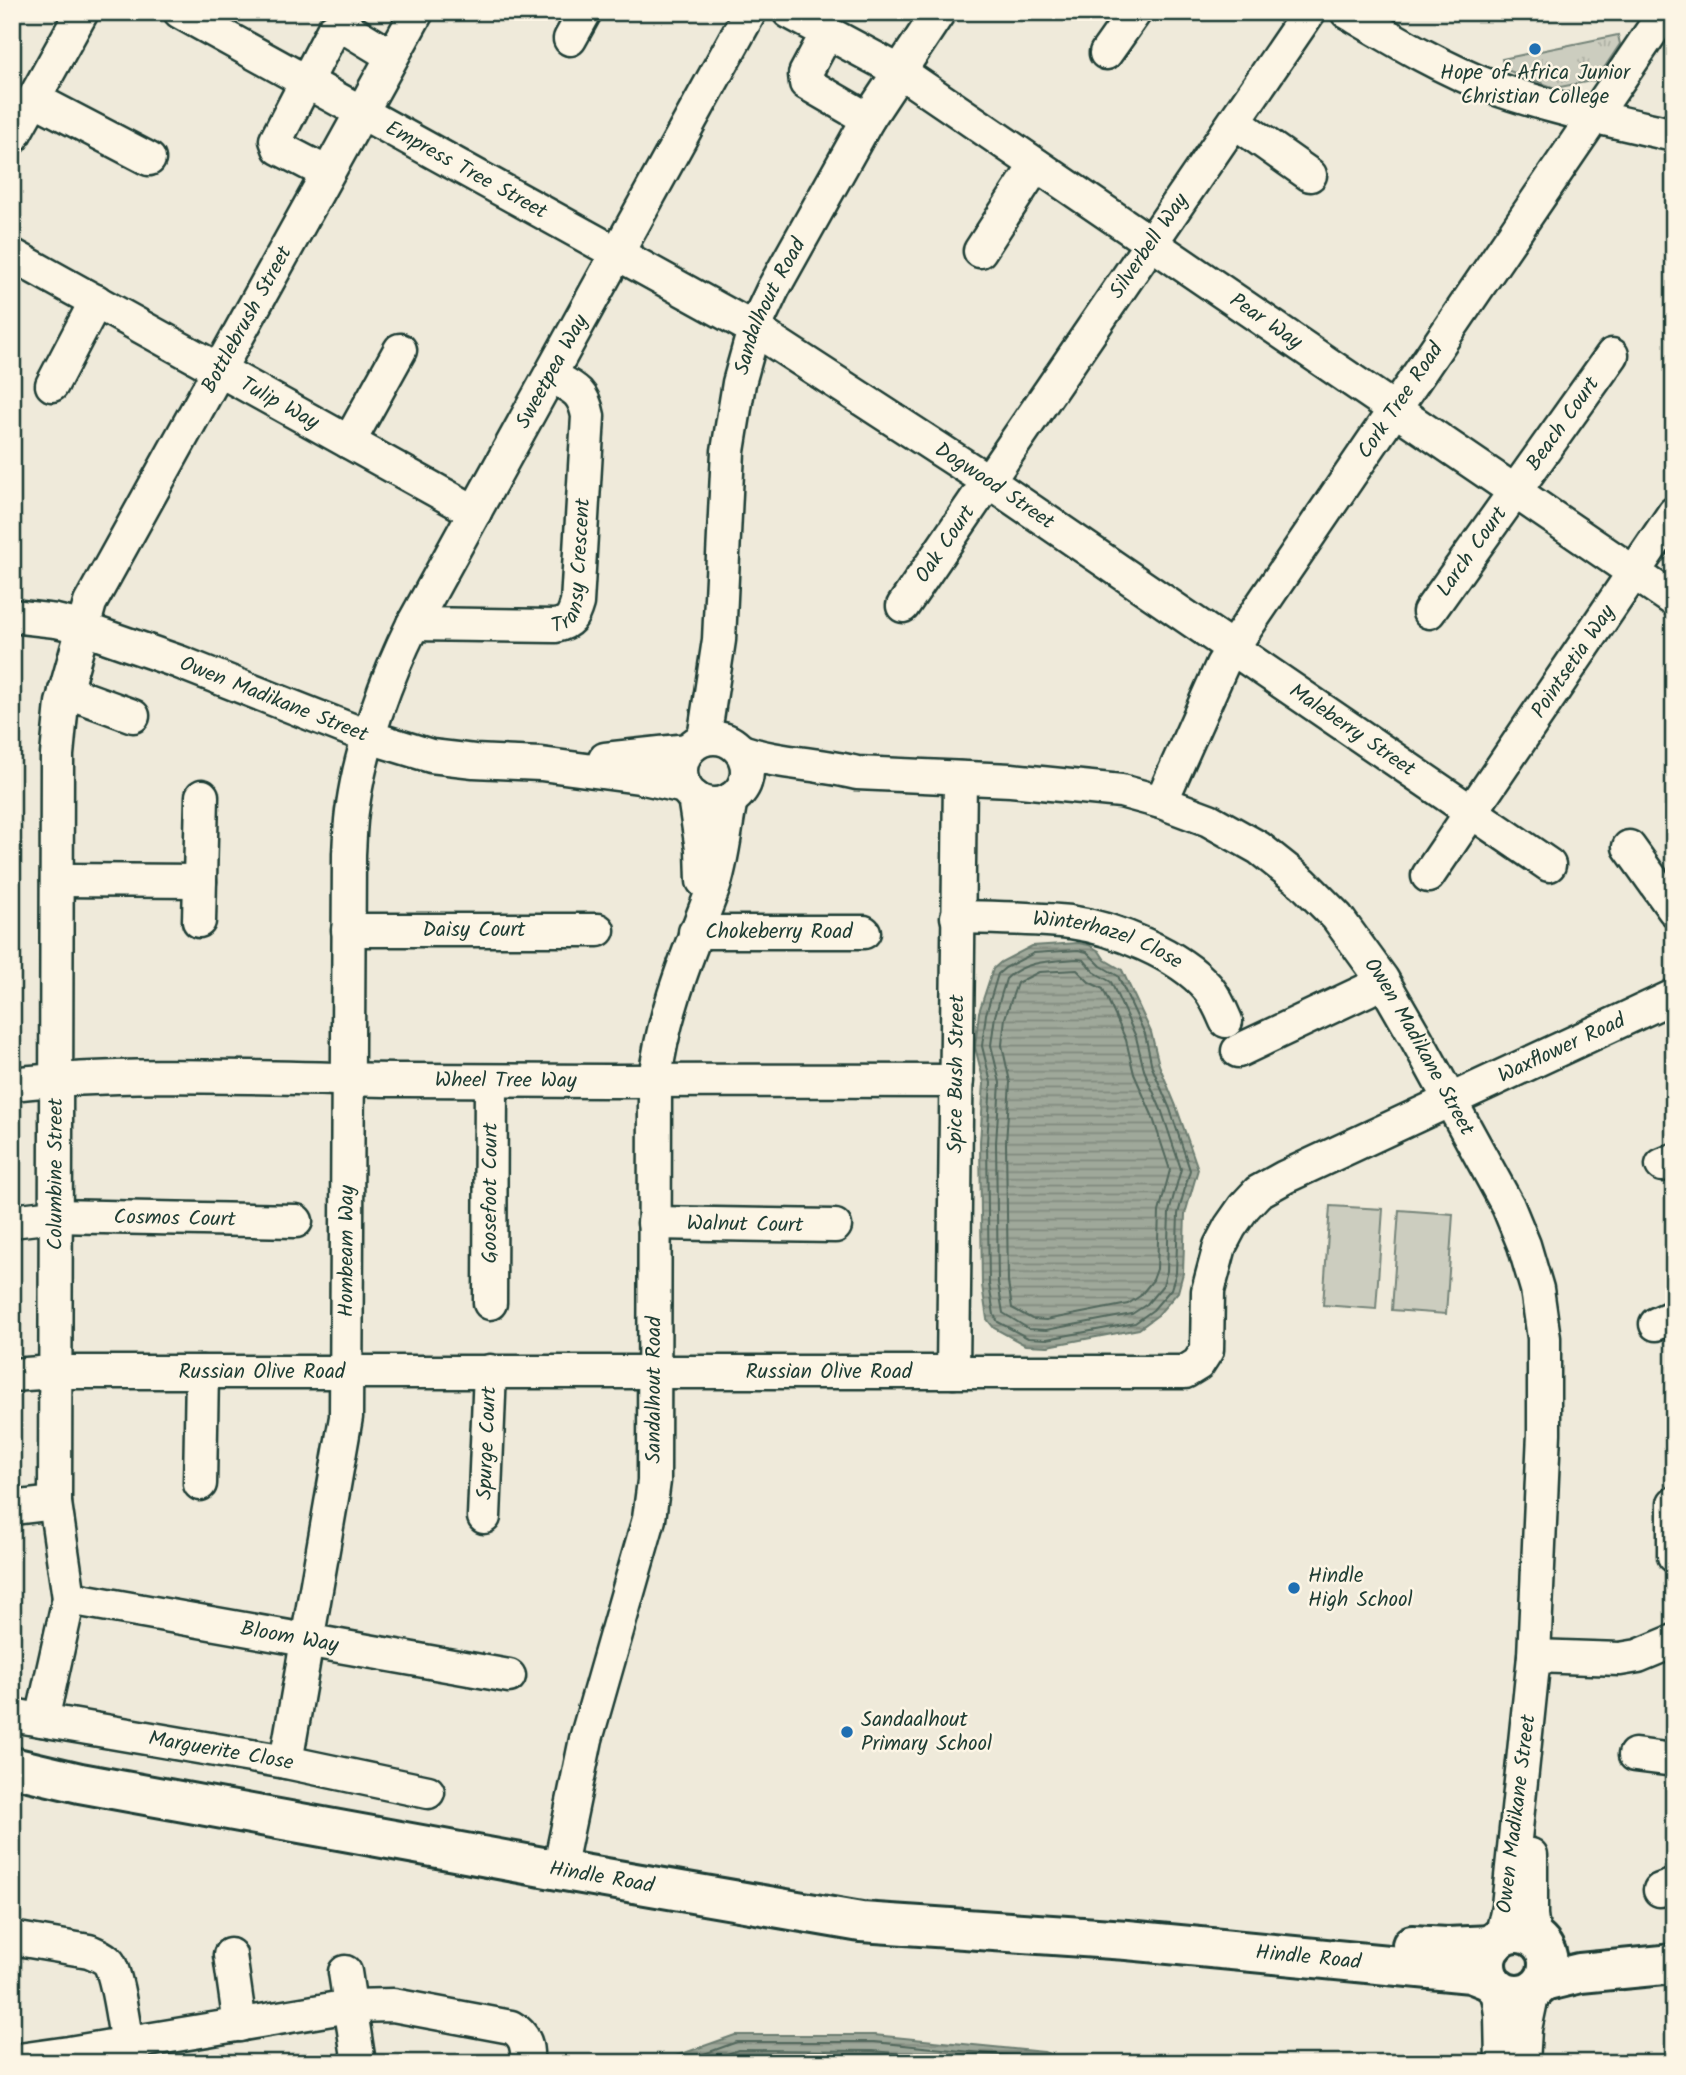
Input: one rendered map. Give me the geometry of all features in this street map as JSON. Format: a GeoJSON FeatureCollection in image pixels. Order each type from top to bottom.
{"type":"FeatureCollection","features":[{"type":"Feature","properties":{"kind":"main road","name":"Hindle Road"},"geometry":{"type":"LineString","coordinates":[[12,1767],[80,1783],[861,1922],[1127,1940],[1341,1942],[1447,1947],[1517,1964],[1580,1973],[1674,1964]]}},
{"type":"Feature","properties":{"kind":"main road","name":"Hindle Road"},"geometry":{"type":"LineString","coordinates":[[12,1779],[80,1783]]}},
{"type":"Feature","properties":{"kind":"main road","name":"Hindle Road"},"geometry":{"type":"LineString","coordinates":[[1517,1964],[1564,1950],[1674,1942]]}},
{"type":"Feature","properties":{"kind":"street"},"geometry":{"type":"LineString","coordinates":[[12,138],[82,12]]}},
{"type":"Feature","properties":{"kind":"street","name":"Empress Tree Street"},"geometry":{"type":"LineString","coordinates":[[180,12],[754,329]]}},
{"type":"Feature","properties":{"kind":"street","name":"Bottlebrush Street"},"geometry":{"type":"LineString","coordinates":[[83,629],[90,603],[416,12]]}},
{"type":"Feature","properties":{"kind":"street","name":"Sweetpea Way"},"geometry":{"type":"LineString","coordinates":[[369,737],[398,653],[412,624],[750,12]]}},
{"type":"Feature","properties":{"kind":"street","name":"Pear Way"},"geometry":{"type":"LineString","coordinates":[[789,12],[899,71],[1674,600]]}},
{"type":"Feature","properties":{"kind":"street","name":"Sandalhout Road"},"geometry":{"type":"LineString","coordinates":[[716,746],[728,451],[739,383],[754,329],[773,289],[868,119],[939,12]]}},
{"type":"Feature","properties":{"kind":"street"},"geometry":{"type":"LineString","coordinates":[[1106,53],[1135,12]]}},
{"type":"Feature","properties":{"kind":"street","name":"Silverbell Way"},"geometry":{"type":"LineString","coordinates":[[988,481],[1309,12]]}},
{"type":"Feature","properties":{"kind":"street"},"geometry":{"type":"LineString","coordinates":[[1347,12],[1467,76],[1525,98],[1674,135]]}},
{"type":"Feature","properties":{"kind":"street","name":"Cork Tree Road"},"geometry":{"type":"LineString","coordinates":[[1161,802],[1222,665],[1233,647],[1665,12]]}},
{"type":"Feature","properties":{"kind":"street"},"geometry":{"type":"LineString","coordinates":[[327,173],[279,148],[276,141],[333,30],[346,28],[392,55]]}},
{"type":"Feature","properties":{"kind":"street"},"geometry":{"type":"LineString","coordinates":[[827,33],[805,74],[806,83],[868,119]]}},
{"type":"Feature","properties":{"kind":"street"},"geometry":{"type":"LineString","coordinates":[[34,99],[149,159]]}},
{"type":"Feature","properties":{"kind":"street"},"geometry":{"type":"LineString","coordinates":[[1234,122],[1310,175]]}},
{"type":"Feature","properties":{"kind":"street"},"geometry":{"type":"LineString","coordinates":[[980,251],[1036,165]]}},
{"type":"Feature","properties":{"kind":"street","name":"Tulip Way"},"geometry":{"type":"LineString","coordinates":[[12,254],[475,512]]}},
{"type":"Feature","properties":{"kind":"street"},"geometry":{"type":"LineString","coordinates":[[52,385],[96,301]]}},
{"type":"Feature","properties":{"kind":"street","name":"Dogwood Street"},"geometry":{"type":"LineString","coordinates":[[754,329],[988,481],[1233,647]]}},
{"type":"Feature","properties":{"kind":"street"},"geometry":{"type":"LineString","coordinates":[[349,442],[400,350]]}},
{"type":"Feature","properties":{"kind":"street","name":"Beach Court"},"geometry":{"type":"LineString","coordinates":[[1516,492],[1612,355]]}},
{"type":"Feature","properties":{"kind":"street","name":"Transy Crescent"},"geometry":{"type":"LineString","coordinates":[[412,624],[555,626],[565,624],[572,617],[578,603],[588,416],[582,396],[577,390],[551,376]]}},
{"type":"Feature","properties":{"kind":"street","name":"Oak Court"},"geometry":{"type":"LineString","coordinates":[[903,606],[988,481]]}},
{"type":"Feature","properties":{"kind":"street","name":"Larch Court"},"geometry":{"type":"LineString","coordinates":[[1429,612],[1516,492]]}},
{"type":"Feature","properties":{"kind":"street","name":"Pointsetia Way"},"geometry":{"type":"LineString","coordinates":[[1474,811],[1674,513]]}},
{"type":"Feature","properties":{"kind":"street","name":"Owen Madikane Street"},"geometry":{"type":"LineString","coordinates":[[12,616],[56,621],[83,629],[179,662],[369,737],[451,759],[541,764],[639,777],[689,792]]}},
{"type":"Feature","properties":{"kind":"street","name":"Columbine Street"},"geometry":{"type":"LineString","coordinates":[[27,1717],[69,1598],[55,1503],[57,755],[58,727],[65,691],[83,629]]}},
{"type":"Feature","properties":{"kind":"street","name":"Maleberry Street"},"geometry":{"type":"LineString","coordinates":[[1233,647],[1549,865]]}},
{"type":"Feature","properties":{"kind":"street"},"geometry":{"type":"LineString","coordinates":[[65,691],[133,716]]}},
{"type":"Feature","properties":{"kind":"street","name":"Hombeam Way"},"geometry":{"type":"LineString","coordinates":[[286,1762],[346,1417],[348,930],[352,807],[369,737]]}},
{"type":"Feature","properties":{"kind":"street"},"geometry":{"type":"LineString","coordinates":[[716,746],[747,768],[746,776],[735,795],[716,804],[701,801],[689,792],[681,768],[716,746]]}},
{"type":"Feature","properties":{"kind":"street","name":"Owen Madikane Street"},"geometry":{"type":"LineString","coordinates":[[541,764],[639,757],[716,746],[765,760],[832,767],[857,773],[1070,785],[1121,791],[1209,820],[1259,848],[1303,883],[1337,917],[1382,979],[1508,1206],[1524,1244],[1537,1289],[1544,1338],[1545,1371],[1534,1656],[1508,1906],[1525,2029],[1522,2063]]}},
{"type":"Feature","properties":{"kind":"street","name":"Owen Madikane Street"},"geometry":{"type":"LineString","coordinates":[[735,795],[785,782],[837,780],[857,773]]}},
{"type":"Feature","properties":{"kind":"street","name":"Spice Bush Street"},"geometry":{"type":"LineString","coordinates":[[953,1372],[960,778]]}},
{"type":"Feature","properties":{"kind":"street","name":"Sandalhout Road"},"geometry":{"type":"LineString","coordinates":[[689,792],[702,849],[700,919]]}},
{"type":"Feature","properties":{"kind":"street","name":"Sandalhout Road"},"geometry":{"type":"LineString","coordinates":[[559,1870],[586,1740],[649,1519],[654,1481],[655,1080],[663,1030],[717,874],[735,795]]}},
{"type":"Feature","properties":{"kind":"street"},"geometry":{"type":"LineString","coordinates":[[199,921],[202,796]]}},
{"type":"Feature","properties":{"kind":"street"},"geometry":{"type":"LineString","coordinates":[[1428,876],[1474,811]]}},
{"type":"Feature","properties":{"kind":"street"},"geometry":{"type":"LineString","coordinates":[[1629,847],[1674,910]]}},
{"type":"Feature","properties":{"kind":"street"},"geometry":{"type":"LineString","coordinates":[[57,880],[200,881]]}},
{"type":"Feature","properties":{"kind":"street","name":"Winterhazel Close"},"geometry":{"type":"LineString","coordinates":[[957,917],[1073,923],[1122,935],[1191,971],[1208,989],[1226,1021]]}},
{"type":"Feature","properties":{"kind":"street","name":"Chokeberry Road"},"geometry":{"type":"LineString","coordinates":[[700,919],[864,932]]}},
{"type":"Feature","properties":{"kind":"street","name":"Daisy Court"},"geometry":{"type":"LineString","coordinates":[[348,930],[598,930]]}},
{"type":"Feature","properties":{"kind":"street"},"geometry":{"type":"LineString","coordinates":[[1238,1051],[1367,990]]}},
{"type":"Feature","properties":{"kind":"street","name":"Waxflower Road"},"geometry":{"type":"LineString","coordinates":[[1451,1100],[1674,996]]}},
{"type":"Feature","properties":{"kind":"street","name":"Wheel Tree Way"},"geometry":{"type":"LineString","coordinates":[[12,1084],[55,1079],[189,1077],[491,1081],[957,1081]]}},
{"type":"Feature","properties":{"kind":"street","name":"Goosefoot Court"},"geometry":{"type":"LineString","coordinates":[[490,1303],[491,1081]]}},
{"type":"Feature","properties":{"kind":"street","name":"Russian Olive Road"},"geometry":{"type":"LineString","coordinates":[[12,1375],[54,1372],[490,1371],[1177,1373],[1192,1369],[1207,1350],[1208,1291],[1220,1246],[1244,1207],[1258,1192],[1451,1100]]}},
{"type":"Feature","properties":{"kind":"street","name":"Cosmos Court"},"geometry":{"type":"LineString","coordinates":[[12,1221],[54,1216],[296,1221]]}},
{"type":"Feature","properties":{"kind":"street","name":"Walnut Court"},"geometry":{"type":"LineString","coordinates":[[654,1223],[835,1226]]}},
{"type":"Feature","properties":{"kind":"street","name":"Spurge Court"},"geometry":{"type":"LineString","coordinates":[[484,1517],[490,1371]]}},
{"type":"Feature","properties":{"kind":"street"},"geometry":{"type":"LineString","coordinates":[[200,1483],[202,1372]]}},
{"type":"Feature","properties":{"kind":"street"},"geometry":{"type":"LineString","coordinates":[[12,1508],[55,1503]]}},
{"type":"Feature","properties":{"kind":"street"},"geometry":{"type":"LineString","coordinates":[[1674,1503],[1674,1556]]}},
{"type":"Feature","properties":{"kind":"street","name":"Bloom Way"},"geometry":{"type":"LineString","coordinates":[[69,1598],[509,1676]]}},
{"type":"Feature","properties":{"kind":"street"},"geometry":{"type":"LineString","coordinates":[[1534,1656],[1620,1659],[1638,1656],[1674,1641]]}},
{"type":"Feature","properties":{"kind":"street","name":"Marguerite Close"},"geometry":{"type":"LineString","coordinates":[[27,1717],[286,1762],[428,1792]]}},
{"type":"Feature","properties":{"kind":"street"},"geometry":{"type":"LineString","coordinates":[[1635,1755],[1674,1760]]}},
{"type":"Feature","properties":{"kind":"street"},"geometry":{"type":"LineString","coordinates":[[12,1938],[89,1951],[109,1963],[127,2043]]}},
{"type":"Feature","properties":{"kind":"street"},"geometry":{"type":"LineString","coordinates":[[230,1955],[240,2025]]}},
{"type":"Feature","properties":{"kind":"street"},"geometry":{"type":"LineString","coordinates":[[1502,2063],[1501,2014],[1517,1964]]}},
{"type":"Feature","properties":{"kind":"street"},"geometry":{"type":"LineString","coordinates":[[345,1972],[359,2063]]}},
{"type":"Feature","properties":{"kind":"street"},"geometry":{"type":"LineString","coordinates":[[12,2061],[69,2058],[127,2043],[351,2006],[393,2005],[512,2027],[524,2038],[528,2051],[527,2063]]}},
{"type":"Feature","properties":{"kind":"green space"},"geometry":{"type":"Polygon","coordinates":[[[1618,35],[1620,44],[1596,80],[1555,88],[1504,69],[1502,59],[1618,35]]]}},
{"type":"Feature","properties":{"kind":"green space"},"geometry":{"type":"Polygon","coordinates":[[[1330,1206],[1383,1209],[1376,1309],[1323,1305],[1330,1206]]]}},
{"type":"Feature","properties":{"kind":"green space"},"geometry":{"type":"Polygon","coordinates":[[[1399,1210],[1453,1214],[1446,1314],[1392,1310],[1399,1210]]]}},
{"type":"Feature","properties":{"kind":"water"},"geometry":{"type":"Polygon","coordinates":[[[1078,943],[1099,951],[1105,960],[1122,970],[1151,1032],[1159,1065],[1198,1169],[1185,1214],[1183,1273],[1178,1292],[1158,1315],[1139,1329],[1048,1346],[1025,1345],[994,1328],[987,1319],[982,1285],[980,1142],[984,1083],[975,1047],[979,1012],[993,969],[1001,962],[1032,946],[1078,943]]]}},
{"type":"Feature","properties":{"kind":"water"},"geometry":{"type":"Polygon","coordinates":[[[735,2035],[874,2035],[1044,2052],[1073,2063],[671,2063],[673,2057],[735,2035]]]}},
{"type":"Feature","properties":{"kind":"place","name":"Hope of Africa Junior Christian College"},"geometry":{"type":"Point","coordinates":[1535,49]}},
{"type":"Feature","properties":{"kind":"place","name":"Hindle High School"},"geometry":{"type":"Point","coordinates":[1294,1588]}},
{"type":"Feature","properties":{"kind":"place","name":"Sandaalhout Primary School"},"geometry":{"type":"Point","coordinates":[847,1732]}}]}
